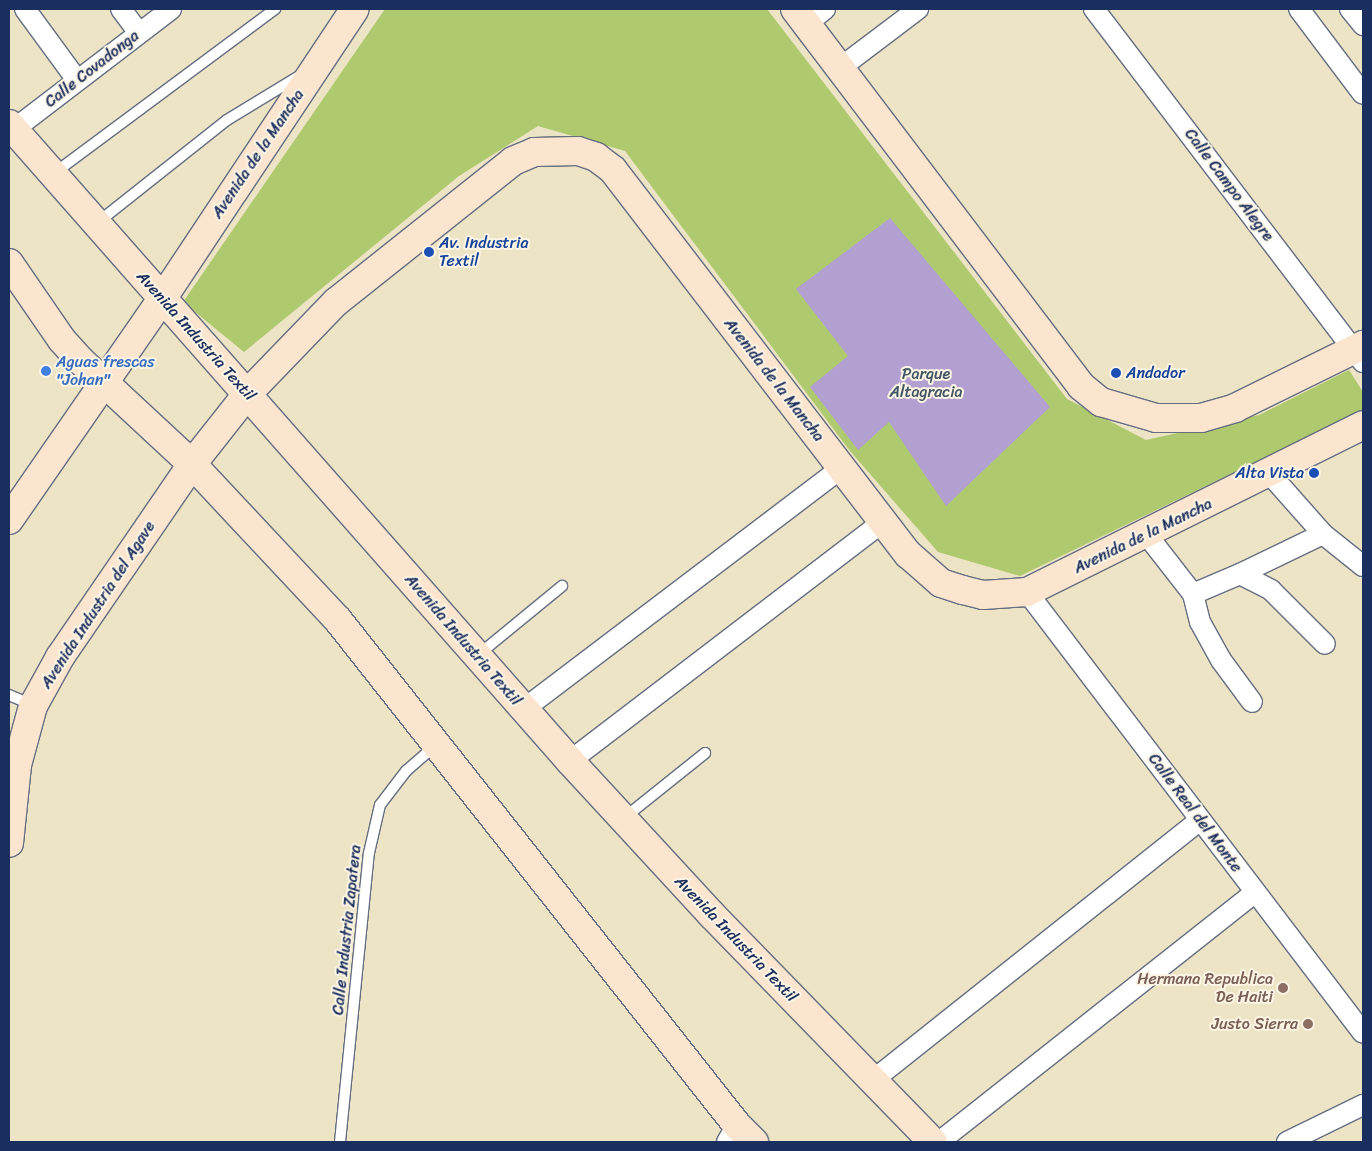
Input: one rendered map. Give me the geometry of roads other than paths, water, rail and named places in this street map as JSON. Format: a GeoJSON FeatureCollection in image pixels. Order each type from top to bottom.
{"type":"FeatureCollection","features":[{"type":"Feature","properties":{"kind":"street"},"geometry":{"type":"LineString","coordinates":[[25,9],[78,80]]}},
{"type":"Feature","properties":{"kind":"street"},"geometry":{"type":"LineString","coordinates":[[121,9],[139,33]]}},
{"type":"Feature","properties":{"kind":"street","name":"Calle Covadonga"},"geometry":{"type":"LineString","coordinates":[[11,127],[78,80],[171,9]]}},
{"type":"Feature","properties":{"kind":"street","name":"Avenida de la Mancha"},"geometry":{"type":"LineString","coordinates":[[103,382],[162,299],[355,9]]}},
{"type":"Feature","properties":{"kind":"street"},"geometry":{"type":"LineString","coordinates":[[840,68],[918,9]]}},
{"type":"Feature","properties":{"kind":"street","name":"Calle Campo Alegre"},"geometry":{"type":"LineString","coordinates":[[1094,9],[1360,352]]}},
{"type":"Feature","properties":{"kind":"street"},"geometry":{"type":"LineString","coordinates":[[1299,9],[1363,94]]}},
{"type":"Feature","properties":{"kind":"street"},"geometry":{"type":"LineString","coordinates":[[1350,9],[1363,26]]}},
{"type":"Feature","properties":{"kind":"street"},"geometry":{"type":"LineString","coordinates":[[809,14],[840,68],[1082,386],[1101,402],[1156,418],[1201,418],[1235,408],[1360,352]]}},
{"type":"Feature","properties":{"kind":"street","name":"Avenida Industria Textil"},"geometry":{"type":"LineString","coordinates":[[11,127],[570,761],[872,1081],[933,1142]]}},
{"type":"Feature","properties":{"kind":"street","name":"Avenida de la Mancha"},"geometry":{"type":"LineString","coordinates":[[192,464],[248,394],[336,302],[513,161],[534,152],[578,151],[596,157],[613,170],[908,554],[942,583],[983,595],[1028,592],[1147,535],[1268,472],[1363,426]]}},
{"type":"Feature","properties":{"kind":"street"},"geometry":{"type":"LineString","coordinates":[[9,262],[62,340],[103,382],[192,464],[338,620],[437,744],[740,1137]]}},
{"type":"Feature","properties":{"kind":"street"},"geometry":{"type":"LineString","coordinates":[[9,520],[103,382]]}},
{"type":"Feature","properties":{"kind":"street","name":"Avenida Industria del Agave"},"geometry":{"type":"LineString","coordinates":[[9,843],[17,765],[33,706],[60,658],[192,464]]}},
{"type":"Feature","properties":{"kind":"street"},"geometry":{"type":"LineString","coordinates":[[524,709],[842,468]]}},
{"type":"Feature","properties":{"kind":"street"},"geometry":{"type":"LineString","coordinates":[[1268,472],[1323,534],[1363,566]]}},
{"type":"Feature","properties":{"kind":"street"},"geometry":{"type":"LineString","coordinates":[[570,761],[883,522]]}},
{"type":"Feature","properties":{"kind":"street"},"geometry":{"type":"LineString","coordinates":[[1193,594],[1240,574],[1323,534]]}},
{"type":"Feature","properties":{"kind":"street"},"geometry":{"type":"LineString","coordinates":[[1147,535],[1193,594],[1200,622],[1221,660],[1252,702]]}},
{"type":"Feature","properties":{"kind":"street"},"geometry":{"type":"LineString","coordinates":[[1240,574],[1272,590],[1325,644]]}},
{"type":"Feature","properties":{"kind":"street","name":"Calle Real del Monte"},"geometry":{"type":"LineString","coordinates":[[1028,592],[1363,1033]]}},
{"type":"Feature","properties":{"kind":"street"},"geometry":{"type":"LineString","coordinates":[[872,1081],[1200,820]]}},
{"type":"Feature","properties":{"kind":"street"},"geometry":{"type":"LineString","coordinates":[[939,1142],[1255,892]]}},
{"type":"Feature","properties":{"kind":"street"},"geometry":{"type":"LineString","coordinates":[[1287,1142],[1363,1105]]}},
{"type":"Feature","properties":{"kind":"lane"},"geometry":{"type":"LineString","coordinates":[[52,174],[275,9]]}},
{"type":"Feature","properties":{"kind":"lane"},"geometry":{"type":"LineString","coordinates":[[96,224],[227,120],[317,65]]}},
{"type":"Feature","properties":{"kind":"lane"},"geometry":{"type":"LineString","coordinates":[[477,656],[562,586]]}},
{"type":"Feature","properties":{"kind":"lane"},"geometry":{"type":"LineString","coordinates":[[9,695],[33,706]]}},
{"type":"Feature","properties":{"kind":"lane","name":"Calle Industria Zapatera"},"geometry":{"type":"LineString","coordinates":[[340,1142],[369,853],[380,805],[406,771],[437,744]]}},
{"type":"Feature","properties":{"kind":"lane"},"geometry":{"type":"LineString","coordinates":[[623,819],[705,753]]}},
{"type":"Feature","properties":{"kind":"place","name":"Av. Industria Textil"},"geometry":{"type":"Point","coordinates":[429,252]}},
{"type":"Feature","properties":{"kind":"place","name":"Aguas frescas \"Johan\""},"geometry":{"type":"Point","coordinates":[46,371]}},
{"type":"Feature","properties":{"kind":"place","name":"Andador"},"geometry":{"type":"Point","coordinates":[1116,373]}},
{"type":"Feature","properties":{"kind":"place","name":"Alta Vista"},"geometry":{"type":"Point","coordinates":[1314,473]}},
{"type":"Feature","properties":{"kind":"place","name":"Hermana Republica De Haiti"},"geometry":{"type":"Point","coordinates":[1283,988]}},
{"type":"Feature","properties":{"kind":"place","name":"Justo Sierra"},"geometry":{"type":"Point","coordinates":[1308,1024]}},
{"type":"Feature","properties":{"kind":"park label","name":"Parque Altagracia"},"geometry":{"type":"Point","coordinates":[926,383]}}]}
